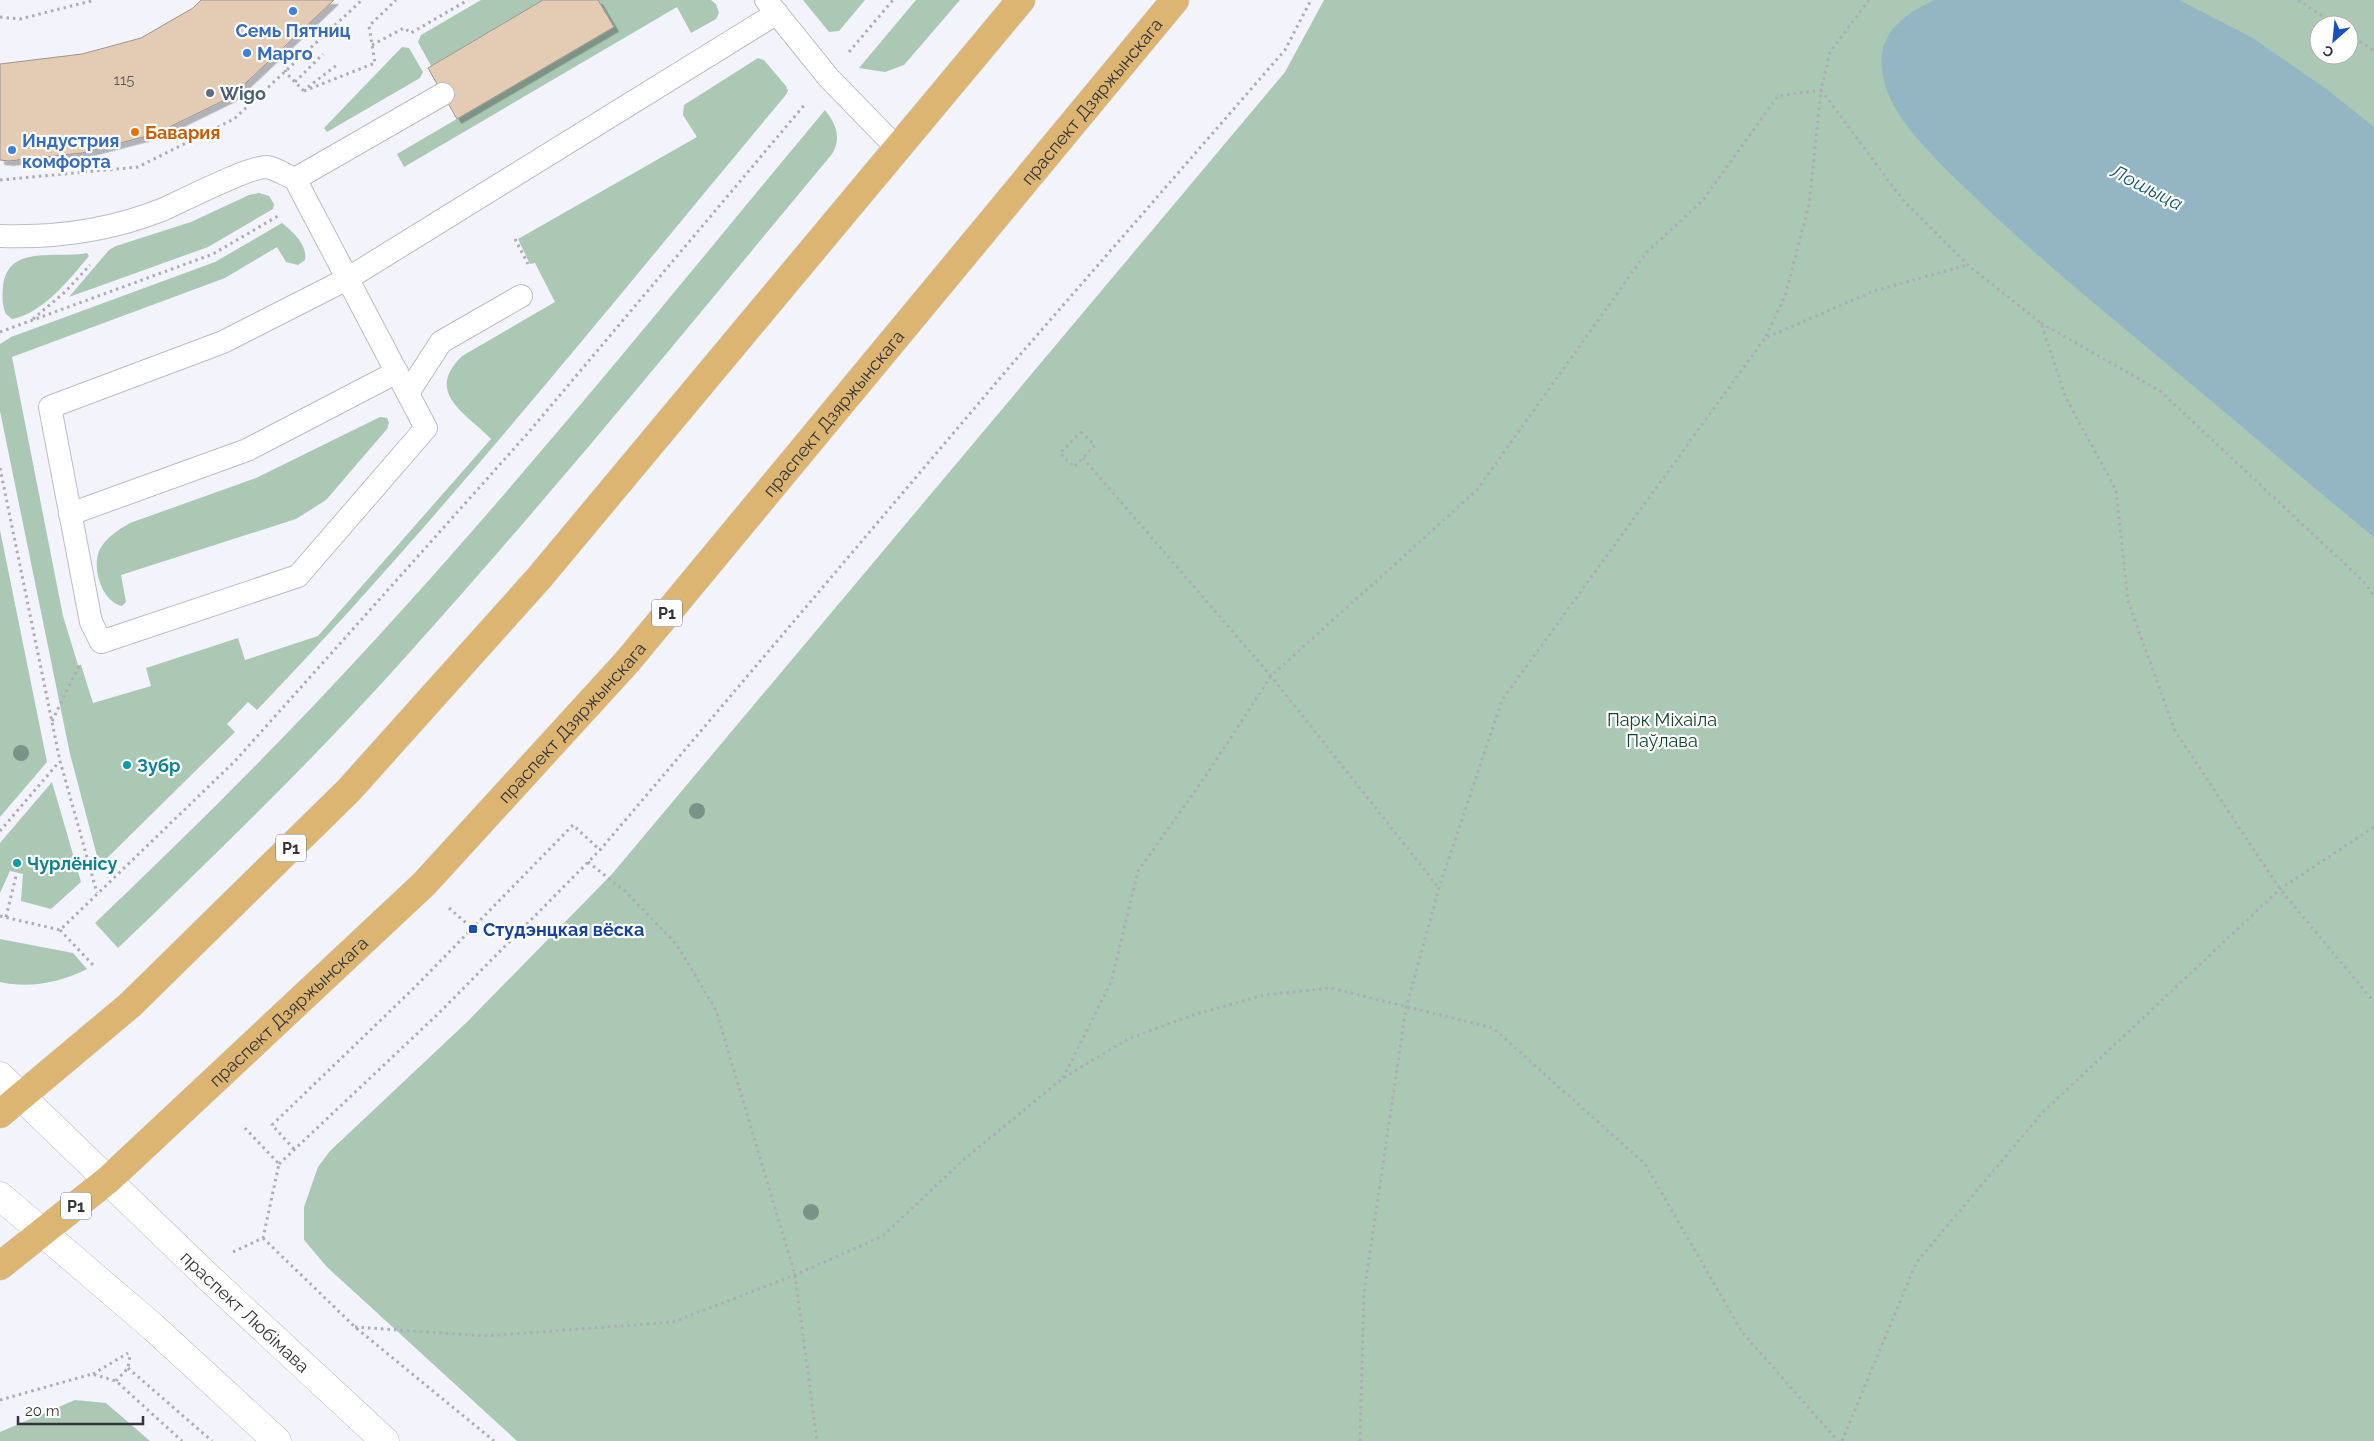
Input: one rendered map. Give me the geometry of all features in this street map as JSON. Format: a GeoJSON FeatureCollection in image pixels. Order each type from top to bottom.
{"type":"FeatureCollection","features":[{"type":"Feature","properties":{"kind":"main road","name":"Р1"},"geometry":{"type":"LineString","coordinates":[[0,1114],[130,1004],[349,790],[539,578],[1021,0]]}},
{"type":"Feature","properties":{"kind":"main road","name":"праспект Дзяржынскага"},"geometry":{"type":"LineString","coordinates":[[0,1266],[109,1179],[424,884],[626,662],[1175,0]]}},
{"type":"Feature","properties":{"kind":"main road","name":"праспект Любімава"},"geometry":{"type":"LineString","coordinates":[[0,1076],[109,1179],[207,1276],[385,1441]]}},
{"type":"Feature","properties":{"kind":"main road"},"geometry":{"type":"LineString","coordinates":[[0,1196],[154,1327],[278,1441]]}},
{"type":"Feature","properties":{"kind":"lane"},"geometry":{"type":"LineString","coordinates":[[0,236],[65,235],[100,228],[162,210],[242,174],[267,167],[295,179],[347,279],[426,428],[298,576],[101,642],[91,622],[50,407],[223,342],[347,279],[772,7],[828,77],[897,148]]}},
{"type":"Feature","properties":{"kind":"lane"},"geometry":{"type":"LineString","coordinates":[[295,179],[443,94]]}},
{"type":"Feature","properties":{"kind":"lane"},"geometry":{"type":"LineString","coordinates":[[408,393],[441,342],[521,296]]}},
{"type":"Feature","properties":{"kind":"lane"},"geometry":{"type":"LineString","coordinates":[[70,514],[247,450],[397,372]]}},
{"type":"Feature","properties":{"kind":"path"},"geometry":{"type":"LineString","coordinates":[[0,17],[20,19],[95,0]]}},
{"type":"Feature","properties":{"kind":"path"},"geometry":{"type":"LineString","coordinates":[[0,180],[138,167],[234,119],[286,73],[362,0]]}},
{"type":"Feature","properties":{"kind":"path"},"geometry":{"type":"LineString","coordinates":[[304,91],[375,63],[369,26],[396,0]]}},
{"type":"Feature","properties":{"kind":"path"},"geometry":{"type":"LineString","coordinates":[[372,45],[404,28],[411,33],[468,0]]}},
{"type":"Feature","properties":{"kind":"path"},"geometry":{"type":"LineString","coordinates":[[60,930],[236,760],[256,738],[528,433],[893,0]]}},
{"type":"Feature","properties":{"kind":"path"},"geometry":{"type":"LineString","coordinates":[[263,1238],[279,1164],[440,1013],[600,850],[1012,364],[1285,50],[1311,0]]}},
{"type":"Feature","properties":{"kind":"path"},"geometry":{"type":"LineString","coordinates":[[1360,1441],[1364,1293],[1406,1008],[1439,888],[1502,700],[1765,338],[1785,296],[1810,205],[1821,90],[1830,52],[1869,0]]}},
{"type":"Feature","properties":{"kind":"path"},"geometry":{"type":"LineString","coordinates":[[2298,0],[2321,15]]}},
{"type":"Feature","properties":{"kind":"path"},"geometry":{"type":"LineString","coordinates":[[2359,41],[2374,51]]}},
{"type":"Feature","properties":{"kind":"path"},"geometry":{"type":"LineString","coordinates":[[280,51],[286,73],[304,91]]}},
{"type":"Feature","properties":{"kind":"path"},"geometry":{"type":"LineString","coordinates":[[295,82],[323,54]]}},
{"type":"Feature","properties":{"kind":"path"},"geometry":{"type":"LineString","coordinates":[[304,91],[337,65]]}},
{"type":"Feature","properties":{"kind":"path"},"geometry":{"type":"LineString","coordinates":[[1821,90],[1903,200],[1968,265],[2041,323],[2160,391],[2364,582],[2374,596]]}},
{"type":"Feature","properties":{"kind":"path"},"geometry":{"type":"LineString","coordinates":[[1062,1078],[1111,982],[1138,871],[1205,777],[1271,676],[1477,490],[1646,253],[1703,200],[1778,96],[1821,90]]}},
{"type":"Feature","properties":{"kind":"path"},"geometry":{"type":"LineString","coordinates":[[0,332],[213,254],[287,211]]}},
{"type":"Feature","properties":{"kind":"path"},"geometry":{"type":"LineString","coordinates":[[515,239],[530,267]]}},
{"type":"Feature","properties":{"kind":"path"},"geometry":{"type":"LineString","coordinates":[[31,321],[65,292],[91,264]]}},
{"type":"Feature","properties":{"kind":"path"},"geometry":{"type":"LineString","coordinates":[[1765,338],[1874,291],[1968,265]]}},
{"type":"Feature","properties":{"kind":"path"},"geometry":{"type":"LineString","coordinates":[[2041,323],[2066,398],[2116,490],[2128,601],[2175,731],[2280,889],[2374,1002]]}},
{"type":"Feature","properties":{"kind":"path"},"geometry":{"type":"LineString","coordinates":[[1081,432],[1095,445],[1083,458],[1074,467],[1060,453],[1081,432]]}},
{"type":"Feature","properties":{"kind":"path"},"geometry":{"type":"LineString","coordinates":[[1083,458],[1271,676],[1439,888]]}},
{"type":"Feature","properties":{"kind":"path"},"geometry":{"type":"LineString","coordinates":[[0,468],[60,761],[97,893]]}},
{"type":"Feature","properties":{"kind":"path"},"geometry":{"type":"LineString","coordinates":[[51,721],[79,665]]}},
{"type":"Feature","properties":{"kind":"path"},"geometry":{"type":"LineString","coordinates":[[0,831],[60,761]]}},
{"type":"Feature","properties":{"kind":"path"},"geometry":{"type":"LineString","coordinates":[[294,1149],[272,1125],[415,987],[574,825],[600,850]]}},
{"type":"Feature","properties":{"kind":"path"},"geometry":{"type":"LineString","coordinates":[[1842,1441],[1916,1262],[2042,1113],[2280,889],[2374,827]]}},
{"type":"Feature","properties":{"kind":"path"},"geometry":{"type":"LineString","coordinates":[[588,862],[626,892],[677,945],[716,1010],[796,1275],[816,1441]]}},
{"type":"Feature","properties":{"kind":"path"},"geometry":{"type":"LineString","coordinates":[[6,917],[16,876]]}},
{"type":"Feature","properties":{"kind":"path"},"geometry":{"type":"LineString","coordinates":[[0,916],[60,930],[94,966]]}},
{"type":"Feature","properties":{"kind":"path"},"geometry":{"type":"LineString","coordinates":[[355,1327],[485,1336],[673,1322],[796,1275],[883,1236],[962,1161],[1062,1078],[1128,1039],[1193,1015],[1264,995],[1331,988],[1493,1028],[1645,1164],[1742,1332],[1838,1441]]}},
{"type":"Feature","properties":{"kind":"path"},"geometry":{"type":"LineString","coordinates":[[244,1127],[279,1164]]}},
{"type":"Feature","properties":{"kind":"path"},"geometry":{"type":"LineString","coordinates":[[233,1252],[263,1238]]}},
{"type":"Feature","properties":{"kind":"path"},"geometry":{"type":"LineString","coordinates":[[263,1238],[355,1327],[494,1441]]}},
{"type":"Feature","properties":{"kind":"path"},"geometry":{"type":"LineString","coordinates":[[0,1400],[92,1374],[131,1351],[128,1368],[116,1381]]}},
{"type":"Feature","properties":{"kind":"path"},"geometry":{"type":"LineString","coordinates":[[128,1368],[212,1441]]}},
{"type":"Feature","properties":{"kind":"path"},"geometry":{"type":"LineString","coordinates":[[92,1374],[116,1381],[182,1441]]}},
{"type":"Feature","properties":{"kind":"green space"},"geometry":{"type":"Polygon","coordinates":[[[481,0],[543,0],[431,66],[418,42],[421,35],[481,0]]]}},
{"type":"Feature","properties":{"kind":"green space"},"geometry":{"type":"Polygon","coordinates":[[[598,0],[711,0],[716,4],[719,13],[716,19],[691,33],[677,7],[404,167],[397,154],[614,27],[598,0]]]}},
{"type":"Feature","properties":{"kind":"green space"},"geometry":{"type":"Polygon","coordinates":[[[803,0],[865,0],[839,31],[829,32],[803,0]]]}},
{"type":"Feature","properties":{"kind":"green space"},"geometry":{"type":"Polygon","coordinates":[[[916,0],[960,0],[904,65],[885,72],[859,68],[916,0]]]}},
{"type":"Feature","properties":{"kind":"green space","name":"Парк Міхаіла Паўлава"},"geometry":{"type":"Polygon","coordinates":[[[1324,0],[2374,0],[2374,1441],[517,1441],[327,1267],[304,1240],[304,1207],[318,1167],[330,1151],[467,1022],[612,874],[1285,72],[1324,0]]]}},
{"type":"Feature","properties":{"kind":"green space"},"geometry":{"type":"Polygon","coordinates":[[[402,47],[409,48],[423,72],[420,78],[327,132],[324,128],[402,47]]]}},
{"type":"Feature","properties":{"kind":"green space"},"geometry":{"type":"Polygon","coordinates":[[[758,58],[764,60],[786,86],[788,91],[785,96],[526,408],[394,561],[257,710],[248,702],[227,724],[235,732],[105,860],[97,856],[70,754],[0,411],[0,344],[11,337],[215,262],[282,223],[290,230],[304,249],[305,260],[298,265],[286,262],[277,247],[225,278],[12,357],[63,616],[78,665],[81,665],[93,703],[151,686],[146,668],[238,638],[245,660],[318,636],[491,439],[453,402],[448,392],[447,381],[451,369],[462,356],[555,302],[535,263],[530,264],[518,239],[697,137],[683,115],[684,105],[758,58]]]}},
{"type":"Feature","properties":{"kind":"green space"},"geometry":{"type":"Polygon","coordinates":[[[825,110],[835,126],[837,137],[832,154],[619,410],[511,537],[367,699],[262,808],[118,948],[95,923],[202,820],[373,642],[546,446],[825,110]]]}},
{"type":"Feature","properties":{"kind":"green space"},"geometry":{"type":"Polygon","coordinates":[[[259,193],[269,196],[274,204],[273,209],[208,247],[69,297],[109,250],[116,246],[191,222],[249,195],[259,193]]]}},
{"type":"Feature","properties":{"kind":"green space"},"geometry":{"type":"Polygon","coordinates":[[[87,253],[89,256],[82,265],[45,303],[23,316],[12,319],[6,314],[3,301],[3,287],[6,273],[13,264],[34,256],[87,253]]]}},
{"type":"Feature","properties":{"kind":"green space"},"geometry":{"type":"Polygon","coordinates":[[[380,417],[387,418],[389,423],[387,429],[326,500],[296,519],[121,575],[126,602],[122,606],[115,603],[104,592],[98,575],[97,558],[99,551],[108,538],[121,528],[130,523],[256,478],[380,417]]]}},
{"type":"Feature","properties":{"kind":"green space"},"geometry":{"type":"Polygon","coordinates":[[[0,530],[47,762],[0,817],[0,530]]]}},
{"type":"Feature","properties":{"kind":"green space"},"geometry":{"type":"Polygon","coordinates":[[[52,782],[81,882],[51,909],[21,901],[23,874],[10,871],[0,893],[0,843],[52,782]]]}},
{"type":"Feature","properties":{"kind":"green space"},"geometry":{"type":"Polygon","coordinates":[[[0,939],[73,953],[87,969],[67,978],[45,983],[22,985],[0,982],[0,939]]]}},
{"type":"Feature","properties":{"kind":"green space"},"geometry":{"type":"Polygon","coordinates":[[[75,1400],[106,1403],[150,1441],[0,1441],[0,1432],[75,1400]]]}},
{"type":"Feature","properties":{"kind":"water","name":"Лошыца"},"geometry":{"type":"Polygon","coordinates":[[[1934,0],[2179,0],[2253,38],[2329,91],[2374,127],[2374,537],[2034,252],[1958,181],[1916,137],[1890,98],[1882,69],[1882,55],[1885,43],[1899,23],[1909,14],[1934,0]]]}},
{"type":"Feature","properties":{"kind":"building"},"geometry":{"type":"Polygon","coordinates":[[[201,0],[334,0],[231,97],[155,134],[82,153],[9,161],[0,160],[0,64],[82,54],[141,38],[193,8],[201,0]]]}},
{"type":"Feature","properties":{"kind":"building"},"geometry":{"type":"Polygon","coordinates":[[[543,0],[598,0],[614,27],[457,119],[428,68],[543,0]]]}},
{"type":"Feature","properties":{"kind":"place","name":"Семь Пятниц"},"geometry":{"type":"Point","coordinates":[293,11]}},
{"type":"Feature","properties":{"kind":"place","name":"Марго"},"geometry":{"type":"Point","coordinates":[247,53]}},
{"type":"Feature","properties":{"kind":"place","name":"Wigo"},"geometry":{"type":"Point","coordinates":[210,93]}},
{"type":"Feature","properties":{"kind":"place","name":"Бавария"},"geometry":{"type":"Point","coordinates":[135,132]}},
{"type":"Feature","properties":{"kind":"place","name":"Индустрия комфорта"},"geometry":{"type":"Point","coordinates":[12,150]}},
{"type":"Feature","properties":{"kind":"place","name":"Зубр"},"geometry":{"type":"Point","coordinates":[127,765]}},
{"type":"Feature","properties":{"kind":"place","name":"Чурлёнісу"},"geometry":{"type":"Point","coordinates":[17,863]}},
{"type":"Feature","properties":{"kind":"place","name":"Студэнцкая вёска"},"geometry":{"type":"Point","coordinates":[473,929]}}]}
